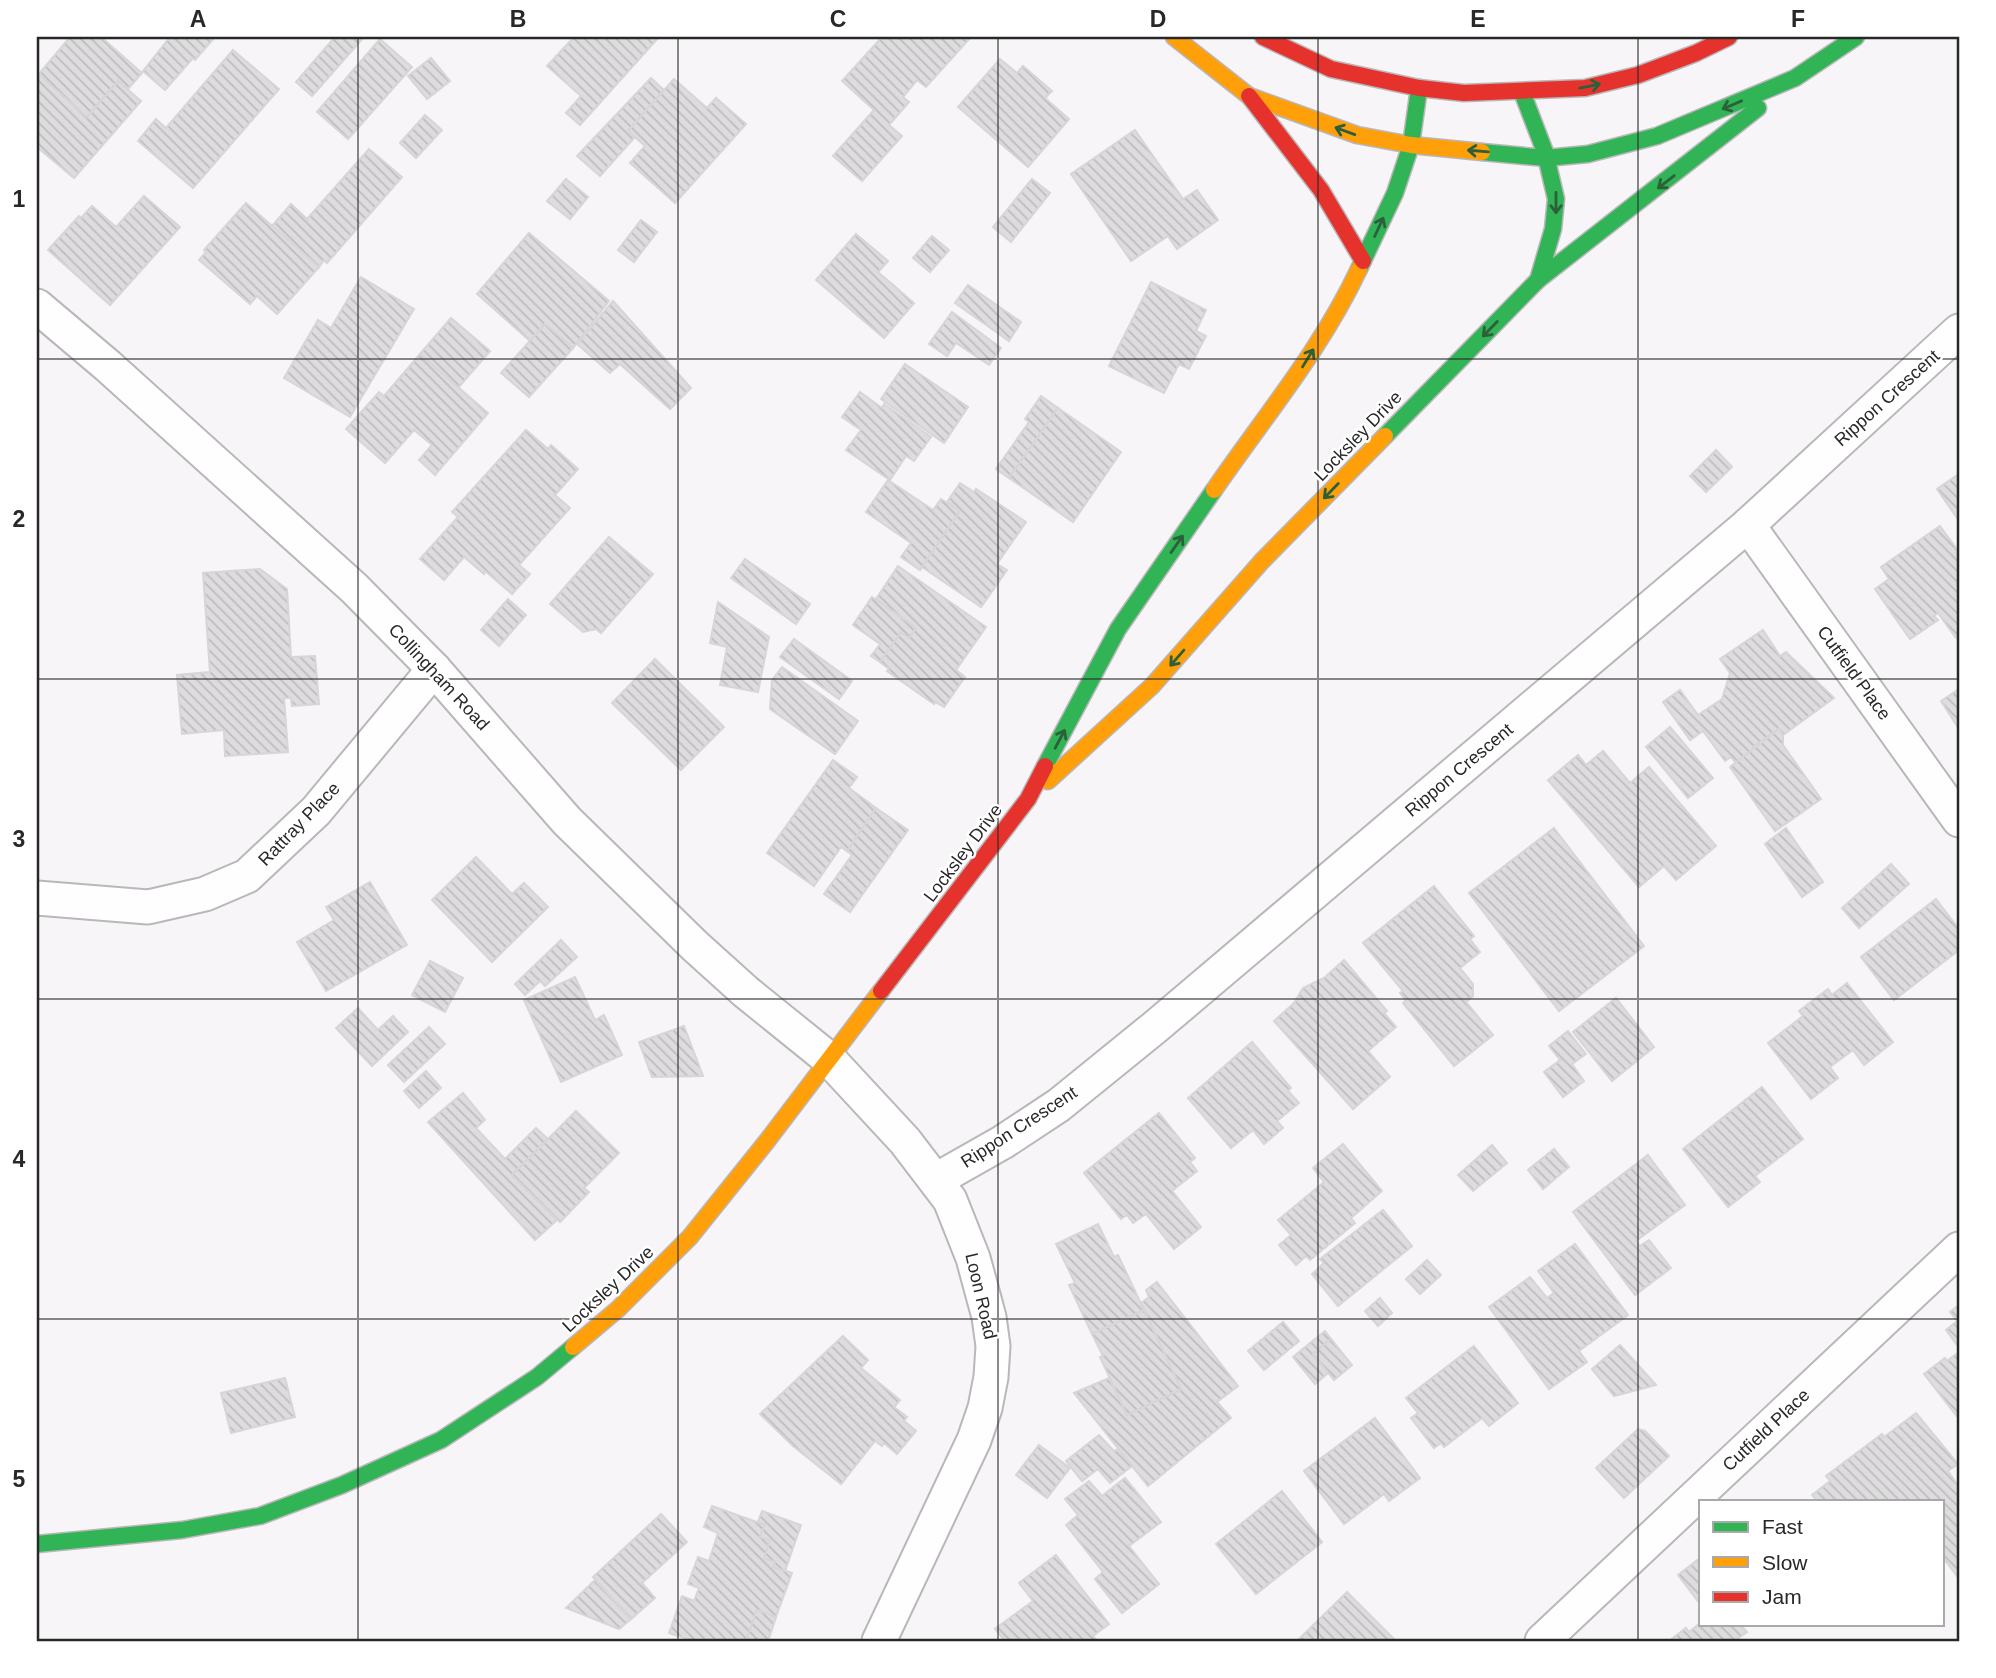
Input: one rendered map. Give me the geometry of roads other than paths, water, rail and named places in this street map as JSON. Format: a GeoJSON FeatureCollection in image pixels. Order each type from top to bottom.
{"type":"FeatureCollection","features":[{"type":"Feature","properties":{"kind":"street"},"geometry":{"type":"LineString","coordinates":[[1174,37],[1249,96],[1321,190],[1363,261]]}},
{"type":"Feature","properties":{"kind":"street"},"geometry":{"type":"LineString","coordinates":[[1262,37],[1331,69],[1419,88],[1464,93],[1585,88],[1638,75],[1696,53],[1728,37]]}},
{"type":"Feature","properties":{"kind":"street"},"geometry":{"type":"LineString","coordinates":[[1538,280],[1795,78],[1856,37]]}},
{"type":"Feature","properties":{"kind":"street"},"geometry":{"type":"LineString","coordinates":[[1249,96],[1357,135],[1411,145],[1546,158],[1588,154],[1657,136],[1795,78]]}},
{"type":"Feature","properties":{"kind":"street","name":"Locksley Drive"},"geometry":{"type":"LineString","coordinates":[[37,1544],[182,1530],[260,1516],[342,1485],[441,1440],[537,1377],[618,1310],[690,1237],[1028,799],[1118,629],[1227,471],[1294,381],[1347,295],[1395,193],[1411,145],[1419,88]]}},
{"type":"Feature","properties":{"kind":"street","name":"Locksley Drive"},"geometry":{"type":"LineString","coordinates":[[1028,799],[1152,686],[1262,561],[1538,280],[1550,246],[1557,210],[1555,186],[1522,92]]}},
{"type":"Feature","properties":{"kind":"street","name":"Collingham Road"},"geometry":{"type":"LineString","coordinates":[[37,306],[108,366],[354,588],[434,669],[567,821],[695,946],[746,992],[829,1059]]}},
{"type":"Feature","properties":{"kind":"street","name":"Rippon Crescent"},"geometry":{"type":"LineString","coordinates":[[936,1180],[1003,1142],[1059,1105],[1143,1037],[1748,525],[1959,331]]}},
{"type":"Feature","properties":{"kind":"street","name":"Cutfield Place"},"geometry":{"type":"LineString","coordinates":[[1748,525],[1959,820]]}},
{"type":"Feature","properties":{"kind":"street","name":"Rattray Place"},"geometry":{"type":"LineString","coordinates":[[37,898],[148,907],[205,894],[247,876],[316,811],[434,669]]}},
{"type":"Feature","properties":{"kind":"street","name":"Loon Road"},"geometry":{"type":"LineString","coordinates":[[829,1059],[905,1141],[950,1200],[973,1258],[989,1317],[993,1346],[985,1408],[974,1440],[879,1641]]}},
{"type":"Feature","properties":{"kind":"street","name":"Cutfield Place"},"geometry":{"type":"LineString","coordinates":[[1542,1641],[1959,1249]]}}]}
